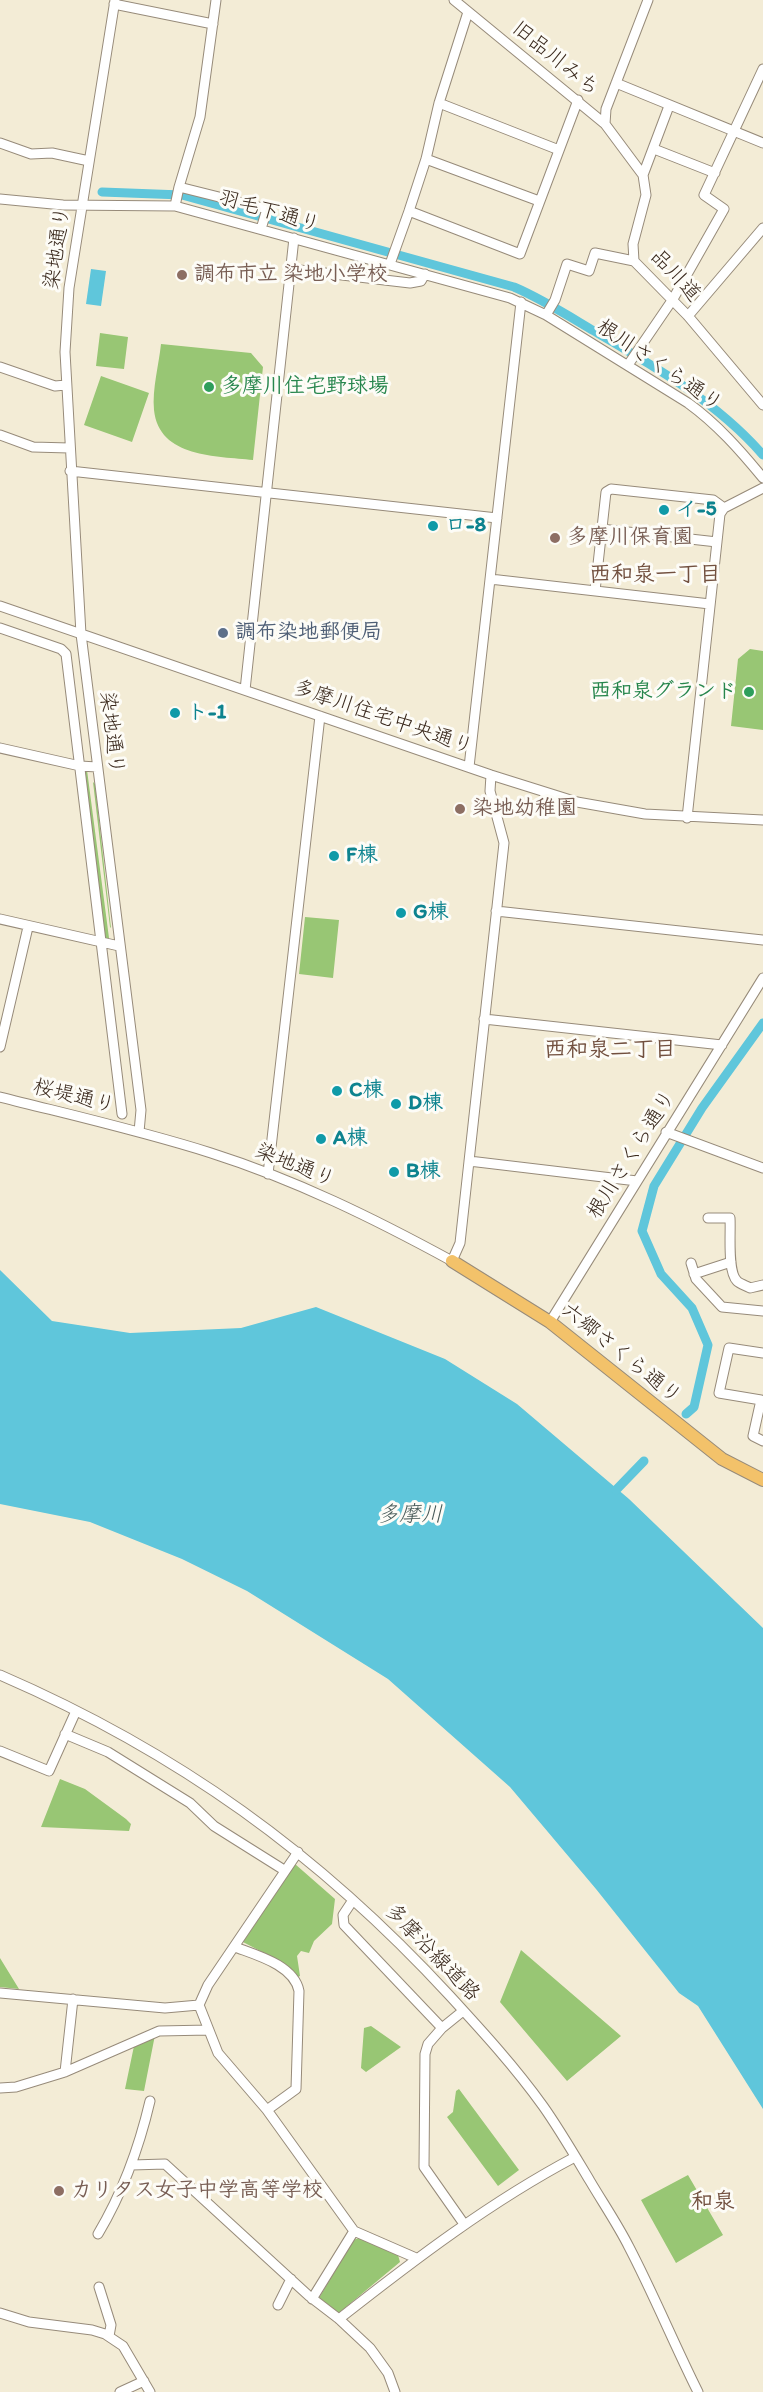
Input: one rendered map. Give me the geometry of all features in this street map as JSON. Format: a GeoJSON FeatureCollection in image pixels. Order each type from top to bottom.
{"type":"FeatureCollection","features":[{"type":"Feature","properties":{"kind":"main road","name":"六郷さくら通り"},"geometry":{"type":"LineString","coordinates":[[452,1261],[550,1322],[722,1459],[763,1480]]}},
{"type":"Feature","properties":{"kind":"street"},"geometry":{"type":"LineString","coordinates":[[216,0],[200,117],[177,194],[267,209],[261,229]]}},
{"type":"Feature","properties":{"kind":"street","name":"旧品川みち"},"geometry":{"type":"LineString","coordinates":[[454,0],[605,124]]}},
{"type":"Feature","properties":{"kind":"street"},"geometry":{"type":"LineString","coordinates":[[643,175],[605,124],[606,110],[648,0]]}},
{"type":"Feature","properties":{"kind":"street"},"geometry":{"type":"LineString","coordinates":[[114,2],[213,24]]}},
{"type":"Feature","properties":{"kind":"street","name":"染地通り"},"geometry":{"type":"LineString","coordinates":[[114,2],[69,288],[65,352],[81,634],[141,1110],[139,1132],[212,1153],[319,1194],[375,1219],[452,1261]]}},
{"type":"Feature","properties":{"kind":"street"},"geometry":{"type":"LineString","coordinates":[[391,261],[426,159],[439,103],[468,12]]}},
{"type":"Feature","properties":{"kind":"street"},"geometry":{"type":"LineString","coordinates":[[630,362],[673,299],[724,209],[704,195],[763,69]]}},
{"type":"Feature","properties":{"kind":"street"},"geometry":{"type":"LineString","coordinates":[[616,83],[763,143]]}},
{"type":"Feature","properties":{"kind":"street"},"geometry":{"type":"LineString","coordinates":[[409,211],[520,254],[578,100]]}},
{"type":"Feature","properties":{"kind":"street"},"geometry":{"type":"LineString","coordinates":[[439,103],[559,150]]}},
{"type":"Feature","properties":{"kind":"street"},"geometry":{"type":"LineString","coordinates":[[643,175],[669,106]]}},
{"type":"Feature","properties":{"kind":"street"},"geometry":{"type":"LineString","coordinates":[[0,143],[31,153],[52,153],[89,161]]}},
{"type":"Feature","properties":{"kind":"street"},"geometry":{"type":"LineString","coordinates":[[654,149],[715,173]]}},
{"type":"Feature","properties":{"kind":"street"},"geometry":{"type":"LineString","coordinates":[[426,159],[540,201]]}},
{"type":"Feature","properties":{"kind":"street","name":"品川道"},"geometry":{"type":"LineString","coordinates":[[643,175],[646,195],[633,244],[634,261],[673,299],[763,405]]}},
{"type":"Feature","properties":{"kind":"street","name":"羽毛下通り"},"geometry":{"type":"LineString","coordinates":[[0,199],[82,206],[177,194],[261,229],[391,261],[425,274],[521,302]]}},
{"type":"Feature","properties":{"kind":"street"},"geometry":{"type":"LineString","coordinates":[[688,316],[763,228]]}},
{"type":"Feature","properties":{"kind":"street"},"geometry":{"type":"LineString","coordinates":[[245,690],[294,238]]}},
{"type":"Feature","properties":{"kind":"street"},"geometry":{"type":"LineString","coordinates":[[548,312],[555,300],[567,264],[589,271],[595,253],[634,261]]}},
{"type":"Feature","properties":{"kind":"street"},"geometry":{"type":"LineString","coordinates":[[291,269],[410,283],[421,280],[425,274]]}},
{"type":"Feature","properties":{"kind":"street"},"geometry":{"type":"LineString","coordinates":[[469,767],[521,302]]}},
{"type":"Feature","properties":{"kind":"street","name":"根川さくら通り"},"geometry":{"type":"LineString","coordinates":[[521,302],[548,312],[630,362],[708,418],[731,440],[763,478]]}},
{"type":"Feature","properties":{"kind":"street"},"geometry":{"type":"LineString","coordinates":[[0,367],[55,386],[66,385]]}},
{"type":"Feature","properties":{"kind":"street"},"geometry":{"type":"LineString","coordinates":[[0,435],[33,447],[69,448]]}},
{"type":"Feature","properties":{"kind":"street"},"geometry":{"type":"LineString","coordinates":[[70,471],[497,518]]}},
{"type":"Feature","properties":{"kind":"street"},"geometry":{"type":"LineString","coordinates":[[687,818],[720,514],[724,508],[763,488]]}},
{"type":"Feature","properties":{"kind":"street"},"geometry":{"type":"LineString","coordinates":[[594,591],[606,492],[611,489],[713,500],[724,508]]}},
{"type":"Feature","properties":{"kind":"street"},"geometry":{"type":"LineString","coordinates":[[601,529],[717,542]]}},
{"type":"Feature","properties":{"kind":"street"},"geometry":{"type":"LineString","coordinates":[[490,579],[710,604]]}},
{"type":"Feature","properties":{"kind":"street","name":"多摩川住宅中央通り"},"geometry":{"type":"LineString","coordinates":[[0,606],[556,796],[598,807],[645,814],[687,818],[763,820]]}},
{"type":"Feature","properties":{"kind":"street"},"geometry":{"type":"LineString","coordinates":[[0,628],[61,649],[66,654],[122,1114]]}},
{"type":"Feature","properties":{"kind":"street"},"geometry":{"type":"LineString","coordinates":[[268,1174],[320,716]]}},
{"type":"Feature","properties":{"kind":"street"},"geometry":{"type":"LineString","coordinates":[[0,748],[80,766],[98,767]]}},
{"type":"Feature","properties":{"kind":"street"},"geometry":{"type":"LineString","coordinates":[[452,1261],[460,1243],[504,843],[490,791],[490,775]]}},
{"type":"Feature","properties":{"kind":"street"},"geometry":{"type":"LineString","coordinates":[[496,911],[763,940]]}},
{"type":"Feature","properties":{"kind":"street"},"geometry":{"type":"LineString","coordinates":[[0,919],[119,946]]}},
{"type":"Feature","properties":{"kind":"street"},"geometry":{"type":"LineString","coordinates":[[0,1047],[28,927]]}},
{"type":"Feature","properties":{"kind":"street","name":"根川さくら通り"},"geometry":{"type":"LineString","coordinates":[[550,1322],[763,978]]}},
{"type":"Feature","properties":{"kind":"street"},"geometry":{"type":"LineString","coordinates":[[484,1019],[722,1045]]}},
{"type":"Feature","properties":{"kind":"street","name":"桜堤通り"},"geometry":{"type":"LineString","coordinates":[[0,1097],[139,1132]]}},
{"type":"Feature","properties":{"kind":"street"},"geometry":{"type":"LineString","coordinates":[[666,1132],[763,1168]]}},
{"type":"Feature","properties":{"kind":"street"},"geometry":{"type":"LineString","coordinates":[[469,1161],[637,1181]]}},
{"type":"Feature","properties":{"kind":"street"},"geometry":{"type":"LineString","coordinates":[[708,1218],[730,1218],[731,1262],[737,1281],[750,1288],[763,1285]]}},
{"type":"Feature","properties":{"kind":"street"},"geometry":{"type":"LineString","coordinates":[[694,1274],[731,1262]]}},
{"type":"Feature","properties":{"kind":"street"},"geometry":{"type":"LineString","coordinates":[[691,1263],[696,1279],[722,1308],[763,1311]]}},
{"type":"Feature","properties":{"kind":"street"},"geometry":{"type":"LineString","coordinates":[[761,1400],[719,1393],[729,1348],[763,1353]]}},
{"type":"Feature","properties":{"kind":"street"},"geometry":{"type":"LineString","coordinates":[[763,1388],[753,1436],[763,1441]]}},
{"type":"Feature","properties":{"kind":"street","name":"多摩沿線道路"},"geometry":{"type":"LineString","coordinates":[[0,1675],[131,1739],[208,1786],[298,1852],[399,1943],[497,2047],[544,2107],[628,2246],[698,2392]]}},
{"type":"Feature","properties":{"kind":"street"},"geometry":{"type":"LineString","coordinates":[[0,1751],[49,1771],[76,1711]]}},
{"type":"Feature","properties":{"kind":"street"},"geometry":{"type":"LineString","coordinates":[[65,1734],[108,1752],[127,1763],[190,1803],[214,1826],[284,1870]]}},
{"type":"Feature","properties":{"kind":"street"},"geometry":{"type":"LineString","coordinates":[[298,1852],[208,1985],[200,2005],[218,2053],[267,2110],[354,2231],[416,2258]]}},
{"type":"Feature","properties":{"kind":"street"},"geometry":{"type":"LineString","coordinates":[[353,1900],[343,1915],[345,1925],[442,2028]]}},
{"type":"Feature","properties":{"kind":"street"},"geometry":{"type":"LineString","coordinates":[[235,1947],[281,1967],[297,1982],[296,2089],[267,2110]]}},
{"type":"Feature","properties":{"kind":"street"},"geometry":{"type":"LineString","coordinates":[[0,1993],[165,2007],[200,2005]]}},
{"type":"Feature","properties":{"kind":"street"},"geometry":{"type":"LineString","coordinates":[[65,2072],[73,1999]]}},
{"type":"Feature","properties":{"kind":"street"},"geometry":{"type":"LineString","coordinates":[[463,2011],[442,2028],[428,2044],[425,2054],[424,2167],[464,2224]]}},
{"type":"Feature","properties":{"kind":"street"},"geometry":{"type":"LineString","coordinates":[[0,2088],[16,2087],[65,2072],[159,2031],[209,2030]]}},
{"type":"Feature","properties":{"kind":"street"},"geometry":{"type":"LineString","coordinates":[[98,2234],[132,2165],[150,2101]]}},
{"type":"Feature","properties":{"kind":"street"},"geometry":{"type":"LineString","coordinates":[[339,2319],[416,2258],[464,2224],[525,2185],[575,2157]]}},
{"type":"Feature","properties":{"kind":"street"},"geometry":{"type":"LineString","coordinates":[[132,2165],[165,2164],[312,2299],[339,2319],[381,2361],[395,2392]]}},
{"type":"Feature","properties":{"kind":"street"},"geometry":{"type":"LineString","coordinates":[[312,2299],[354,2231]]}},
{"type":"Feature","properties":{"kind":"street"},"geometry":{"type":"LineString","coordinates":[[278,2305],[291,2279]]}},
{"type":"Feature","properties":{"kind":"street"},"geometry":{"type":"LineString","coordinates":[[99,2288],[111,2325],[109,2336]]}},
{"type":"Feature","properties":{"kind":"street"},"geometry":{"type":"LineString","coordinates":[[0,2313],[28,2322],[92,2330],[109,2336],[123,2346],[150,2392]]}},
{"type":"Feature","properties":{"kind":"street"},"geometry":{"type":"LineString","coordinates":[[120,2392],[144,2381]]}},
{"type":"Feature","properties":{"kind":"green space"},"geometry":{"type":"Polygon","coordinates":[[[100,333],[128,337],[124,369],[96,366],[100,333]]]}},
{"type":"Feature","properties":{"kind":"green space","name":"多摩川住宅野球場"},"geometry":{"type":"Polygon","coordinates":[[[161,344],[251,353],[263,367],[253,460],[192,452],[178,446],[158,426],[154,402],[161,344]]]}},
{"type":"Feature","properties":{"kind":"green space"},"geometry":{"type":"Polygon","coordinates":[[[101,376],[149,393],[132,442],[84,425],[101,376]]]}},
{"type":"Feature","properties":{"kind":"green space","name":"西和泉グランド"},"geometry":{"type":"Polygon","coordinates":[[[750,649],[763,651],[763,730],[731,726],[738,659],[750,649]]]}},
{"type":"Feature","properties":{"kind":"green space"},"geometry":{"type":"Polygon","coordinates":[[[87,770],[109,941],[104,939],[84,772],[87,770]]]}},
{"type":"Feature","properties":{"kind":"green space"},"geometry":{"type":"Polygon","coordinates":[[[93,782],[95,784],[111,928],[110,927],[93,782]]]}},
{"type":"Feature","properties":{"kind":"green space"},"geometry":{"type":"Polygon","coordinates":[[[305,917],[339,920],[333,978],[299,974],[305,917]]]}},
{"type":"Feature","properties":{"kind":"green space"},"geometry":{"type":"Polygon","coordinates":[[[60,1779],[85,1789],[126,1819],[131,1824],[129,1831],[41,1827],[60,1779]]]}},
{"type":"Feature","properties":{"kind":"green space"},"geometry":{"type":"Polygon","coordinates":[[[295,1864],[335,1899],[332,1924],[314,1941],[309,1953],[301,1951],[297,1956],[300,1976],[298,1977],[283,1963],[243,1942],[295,1864]]]}},
{"type":"Feature","properties":{"kind":"green space"},"geometry":{"type":"Polygon","coordinates":[[[521,1950],[621,2036],[567,2081],[500,2002],[521,1950]]]}},
{"type":"Feature","properties":{"kind":"green space"},"geometry":{"type":"Polygon","coordinates":[[[0,1958],[19,1989],[0,1987],[0,1958]]]}},
{"type":"Feature","properties":{"kind":"green space"},"geometry":{"type":"Polygon","coordinates":[[[371,2026],[401,2047],[366,2072],[361,2068],[364,2028],[371,2026]]]}},
{"type":"Feature","properties":{"kind":"green space"},"geometry":{"type":"Polygon","coordinates":[[[155,2035],[144,2091],[125,2089],[134,2046],[155,2035]]]}},
{"type":"Feature","properties":{"kind":"green space"},"geometry":{"type":"Polygon","coordinates":[[[459,2089],[519,2170],[498,2186],[447,2117],[453,2112],[456,2091],[459,2089]]]}},
{"type":"Feature","properties":{"kind":"green space"},"geometry":{"type":"Polygon","coordinates":[[[688,2175],[723,2235],[676,2263],[641,2200],[688,2175]]]}},
{"type":"Feature","properties":{"kind":"green space"},"geometry":{"type":"Polygon","coordinates":[[[359,2238],[398,2255],[400,2262],[340,2312],[336,2312],[319,2298],[353,2240],[359,2238]]]}},
{"type":"Feature","properties":{"kind":"water"},"geometry":{"type":"Polygon","coordinates":[[[91,269],[106,271],[101,306],[86,304],[91,269]]]}},
{"type":"Feature","properties":{"kind":"water","name":"多摩川"},"geometry":{"type":"Polygon","coordinates":[[[0,1270],[52,1321],[130,1333],[241,1328],[316,1307],[445,1359],[517,1404],[629,1499],[763,1628],[763,2109],[698,2006],[679,1993],[510,1787],[388,1679],[247,1591],[182,1559],[90,1522],[0,1504],[0,1270]]]}},
{"type":"Feature","properties":{"kind":"waterway"},"geometry":{"type":"LineString","coordinates":[[102,192],[182,195],[514,287],[564,313],[684,386],[726,418],[763,455]]}},
{"type":"Feature","properties":{"kind":"waterway"},"geometry":{"type":"LineString","coordinates":[[686,1414],[694,1407],[708,1345],[692,1308],[661,1274],[642,1231],[654,1186],[702,1108],[763,1023]]}},
{"type":"Feature","properties":{"kind":"waterway"},"geometry":{"type":"LineString","coordinates":[[616,1490],[644,1461]]}},
{"type":"Feature","properties":{"kind":"place","name":"調布市立 染地小学校"},"geometry":{"type":"Point","coordinates":[182,275]}},
{"type":"Feature","properties":{"kind":"place","name":"多摩川住宅野球場"},"geometry":{"type":"Point","coordinates":[209,387]}},
{"type":"Feature","properties":{"kind":"place","name":"イ-5"},"geometry":{"type":"Point","coordinates":[664,510]}},
{"type":"Feature","properties":{"kind":"place","name":"ロ-8"},"geometry":{"type":"Point","coordinates":[433,526]}},
{"type":"Feature","properties":{"kind":"place","name":"多摩川保育園"},"geometry":{"type":"Point","coordinates":[555,538]}},
{"type":"Feature","properties":{"kind":"place","name":"調布染地郵便局"},"geometry":{"type":"Point","coordinates":[223,633]}},
{"type":"Feature","properties":{"kind":"place","name":"西和泉グランド"},"geometry":{"type":"Point","coordinates":[749,692]}},
{"type":"Feature","properties":{"kind":"place","name":"ト-1"},"geometry":{"type":"Point","coordinates":[175,713]}},
{"type":"Feature","properties":{"kind":"place","name":"染地幼稚園"},"geometry":{"type":"Point","coordinates":[460,809]}},
{"type":"Feature","properties":{"kind":"place","name":"F棟"},"geometry":{"type":"Point","coordinates":[334,856]}},
{"type":"Feature","properties":{"kind":"place","name":"G棟"},"geometry":{"type":"Point","coordinates":[401,913]}},
{"type":"Feature","properties":{"kind":"place","name":"C棟"},"geometry":{"type":"Point","coordinates":[337,1091]}},
{"type":"Feature","properties":{"kind":"place","name":"D棟"},"geometry":{"type":"Point","coordinates":[396,1104]}},
{"type":"Feature","properties":{"kind":"place","name":"A棟"},"geometry":{"type":"Point","coordinates":[321,1139]}},
{"type":"Feature","properties":{"kind":"place","name":"B棟"},"geometry":{"type":"Point","coordinates":[394,1172]}},
{"type":"Feature","properties":{"kind":"place","name":"カリタス女子中学高等学校"},"geometry":{"type":"Point","coordinates":[59,2191]}},
{"type":"Feature","properties":{"kind":"district","name":"西和泉一丁目"},"geometry":{"type":"Point","coordinates":[655,575]}},
{"type":"Feature","properties":{"kind":"district","name":"西和泉二丁目"},"geometry":{"type":"Point","coordinates":[610,1050]}},
{"type":"Feature","properties":{"kind":"district","name":"和泉"},"geometry":{"type":"Point","coordinates":[713,2202]}}]}
